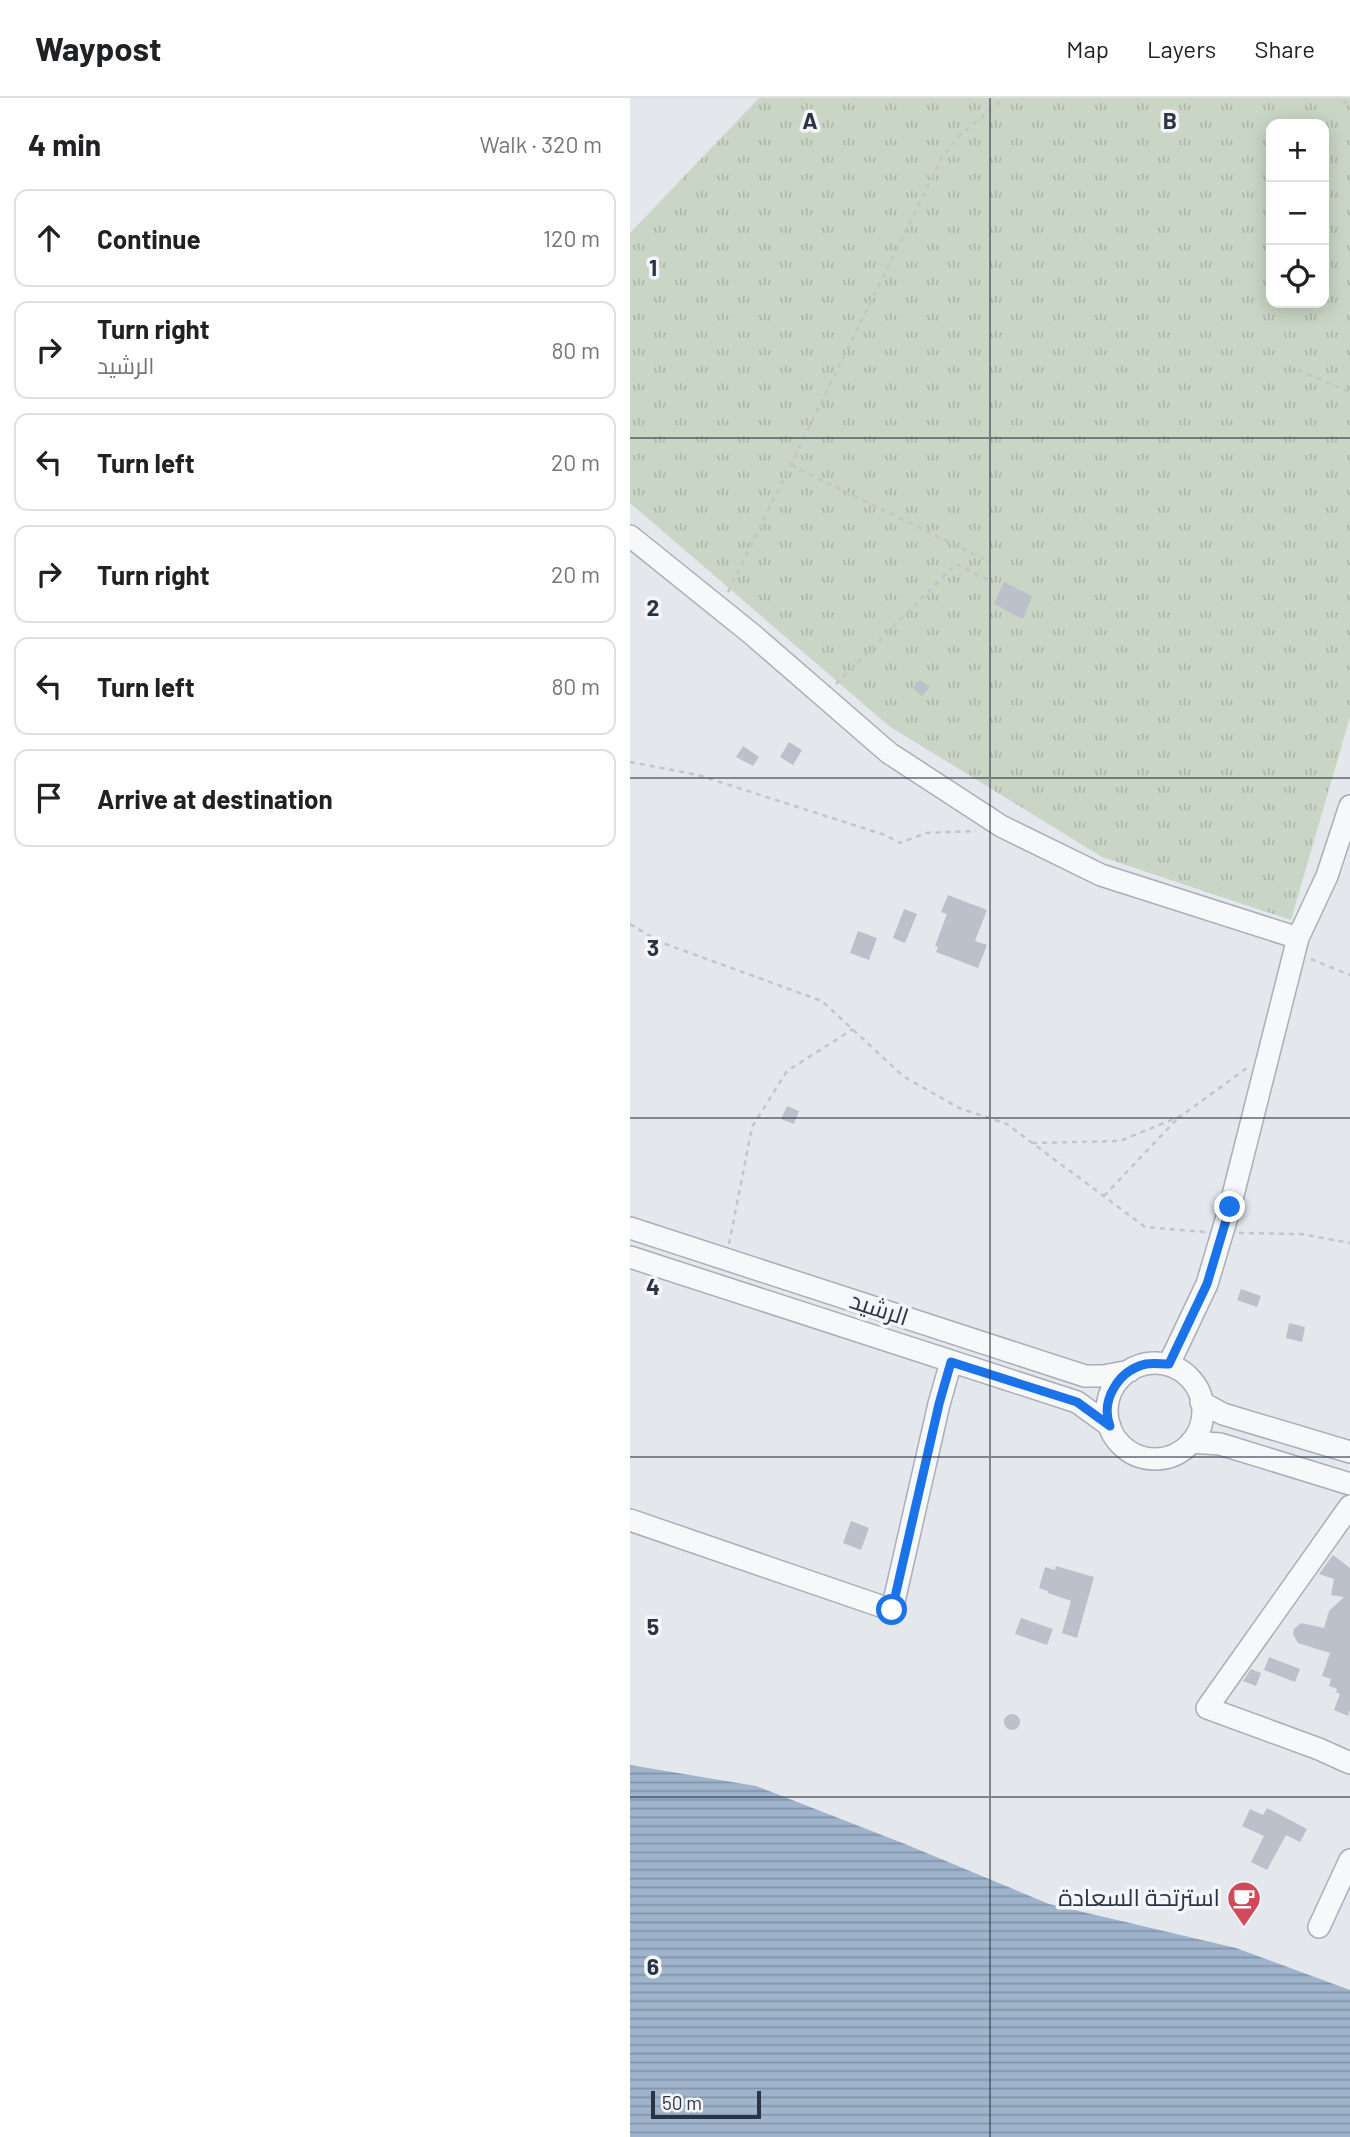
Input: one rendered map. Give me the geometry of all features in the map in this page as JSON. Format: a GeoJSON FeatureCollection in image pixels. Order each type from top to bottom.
{"type":"FeatureCollection","features":[{"type":"Feature","properties":{"kind":"street"},"geometry":{"type":"LineString","coordinates":[[630,536],[824,696],[889,754],[1001,827],[1101,876],[1297,945]]}},
{"type":"Feature","properties":{"kind":"street"},"geometry":{"type":"LineString","coordinates":[[1169,1364],[1207,1284],[1297,945],[1327,876],[1350,806]]}},
{"type":"Feature","properties":{"kind":"street","name":"الرشيد"},"geometry":{"type":"LineString","coordinates":[[630,1228],[1085,1376],[1130,1371]]}},
{"type":"Feature","properties":{"kind":"street","name":"الرشيد"},"geometry":{"type":"LineString","coordinates":[[630,1257],[1077,1402],[1110,1426]]}},
{"type":"Feature","properties":{"kind":"street"},"geometry":{"type":"LineString","coordinates":[[630,1520],[892,1610],[951,1362]]}},
{"type":"Feature","properties":{"kind":"street"},"geometry":{"type":"LineString","coordinates":[[1147,1364],[1169,1364],[1190,1378],[1199,1392],[1201,1424],[1183,1451],[1168,1458],[1136,1456],[1122,1447],[1110,1426],[1107,1405],[1112,1391],[1120,1378],[1130,1371],[1147,1364]]}},
{"type":"Feature","properties":{"kind":"street"},"geometry":{"type":"LineString","coordinates":[[1201,1402],[1223,1414],[1350,1452]]}},
{"type":"Feature","properties":{"kind":"street"},"geometry":{"type":"LineString","coordinates":[[1191,1442],[1220,1444],[1350,1484]]}},
{"type":"Feature","properties":{"kind":"street"},"geometry":{"type":"LineString","coordinates":[[1350,1506],[1207,1708],[1350,1763]]}},
{"type":"Feature","properties":{"kind":"street"},"geometry":{"type":"LineString","coordinates":[[1319,1927],[1350,1860]]}},
{"type":"Feature","properties":{"kind":"path"},"geometry":{"type":"LineString","coordinates":[[719,608],[739,574],[941,159],[958,137],[1004,98]]}},
{"type":"Feature","properties":{"kind":"path"},"geometry":{"type":"LineString","coordinates":[[1343,101],[1350,104]]}},
{"type":"Feature","properties":{"kind":"path"},"geometry":{"type":"LineString","coordinates":[[1298,370],[1350,392]]}},
{"type":"Feature","properties":{"kind":"path"},"geometry":{"type":"LineString","coordinates":[[791,465],[990,562]]}},
{"type":"Feature","properties":{"kind":"path"},"geometry":{"type":"LineString","coordinates":[[824,696],[956,564],[990,581]]}},
{"type":"Feature","properties":{"kind":"path"},"geometry":{"type":"LineString","coordinates":[[630,762],[698,775],[872,831],[901,843],[926,833],[970,832],[1001,827]]}},
{"type":"Feature","properties":{"kind":"path"},"geometry":{"type":"LineString","coordinates":[[630,925],[660,942],[822,1001],[903,1076],[959,1108],[1007,1124],[1146,1227],[1222,1233],[1301,1234],[1350,1242]]}},
{"type":"Feature","properties":{"kind":"path"},"geometry":{"type":"LineString","coordinates":[[1297,945],[1350,975]]}},
{"type":"Feature","properties":{"kind":"path"},"geometry":{"type":"LineString","coordinates":[[726,1259],[752,1127],[787,1071],[852,1029]]}},
{"type":"Feature","properties":{"kind":"path"},"geometry":{"type":"LineString","coordinates":[[1104,1196],[1181,1116],[1269,1052]]}},
{"type":"Feature","properties":{"kind":"path"},"geometry":{"type":"LineString","coordinates":[[1032,1143],[1120,1141],[1181,1116]]}},
{"type":"Feature","properties":{"kind":"green space"},"geometry":{"type":"Polygon","coordinates":[[[759,98],[1350,98],[1350,717],[1291,920],[1102,857],[889,726],[630,503],[630,233],[759,98]]]}},
{"type":"Feature","properties":{"kind":"water"},"geometry":{"type":"Polygon","coordinates":[[[630,1765],[756,1786],[1049,1904],[1236,1948],[1350,1990],[1350,2137],[630,2137],[630,1765]]]}},
{"type":"Feature","properties":{"kind":"building"},"geometry":{"type":"Polygon","coordinates":[[[1004,582],[1032,596],[1023,619],[994,604],[1004,582]]]}},
{"type":"Feature","properties":{"kind":"building"},"geometry":{"type":"Polygon","coordinates":[[[920,680],[930,687],[922,696],[913,688],[920,680]]]}},
{"type":"Feature","properties":{"kind":"building"},"geometry":{"type":"Polygon","coordinates":[[[789,742],[802,750],[793,765],[780,757],[789,742]]]}},
{"type":"Feature","properties":{"kind":"building"},"geometry":{"type":"Polygon","coordinates":[[[743,746],[759,757],[753,766],[736,757],[743,746]]]}},
{"type":"Feature","properties":{"kind":"building"},"geometry":{"type":"Polygon","coordinates":[[[948,895],[987,910],[975,941],[987,945],[978,968],[936,952],[938,947],[935,946],[947,914],[941,912],[948,895]]]}},
{"type":"Feature","properties":{"kind":"building"},"geometry":{"type":"Polygon","coordinates":[[[904,909],[917,914],[905,943],[893,938],[904,909]]]}},
{"type":"Feature","properties":{"kind":"building"},"geometry":{"type":"Polygon","coordinates":[[[858,931],[877,938],[869,960],[850,953],[858,931]]]}},
{"type":"Feature","properties":{"kind":"building"},"geometry":{"type":"Polygon","coordinates":[[[787,1106],[799,1111],[794,1124],[781,1119],[787,1106]]]}},
{"type":"Feature","properties":{"kind":"building"},"geometry":{"type":"Polygon","coordinates":[[[1241,1289],[1261,1296],[1257,1307],[1237,1300],[1241,1289]]]}},
{"type":"Feature","properties":{"kind":"building"},"geometry":{"type":"Polygon","coordinates":[[[1289,1323],[1305,1327],[1302,1342],[1286,1338],[1289,1323]]]}},
{"type":"Feature","properties":{"kind":"building"},"geometry":{"type":"Polygon","coordinates":[[[851,1521],[869,1528],[861,1550],[843,1543],[851,1521]]]}},
{"type":"Feature","properties":{"kind":"building"},"geometry":{"type":"Polygon","coordinates":[[[1333,1555],[1350,1568],[1348,1716],[1334,1710],[1340,1694],[1336,1692],[1337,1689],[1329,1686],[1331,1679],[1322,1676],[1330,1653],[1298,1643],[1293,1634],[1294,1629],[1301,1623],[1324,1628],[1329,1611],[1344,1597],[1331,1595],[1334,1579],[1319,1574],[1333,1555]]]}},
{"type":"Feature","properties":{"kind":"building"},"geometry":{"type":"Polygon","coordinates":[[[1056,1566],[1094,1577],[1077,1638],[1062,1633],[1071,1601],[1039,1588],[1045,1567],[1055,1570],[1056,1566]]]}},
{"type":"Feature","properties":{"kind":"building"},"geometry":{"type":"Polygon","coordinates":[[[1021,1618],[1053,1629],[1047,1645],[1015,1634],[1021,1618]]]}},
{"type":"Feature","properties":{"kind":"building"},"geometry":{"type":"Polygon","coordinates":[[[1269,1657],[1300,1669],[1295,1682],[1264,1670],[1269,1657]]]}},
{"type":"Feature","properties":{"kind":"building"},"geometry":{"type":"Polygon","coordinates":[[[1251,1669],[1261,1673],[1256,1686],[1243,1681],[1251,1669]]]}},
{"type":"Feature","properties":{"kind":"building"},"geometry":{"type":"Polygon","coordinates":[[[1012,1714],[1018,1716],[1018,1728],[1012,1730],[1006,1728],[1004,1722],[1006,1716],[1012,1714]]]}},
{"type":"Feature","properties":{"kind":"building"},"geometry":{"type":"Polygon","coordinates":[[[1267,1808],[1307,1829],[1300,1842],[1286,1835],[1267,1870],[1251,1862],[1264,1836],[1242,1826],[1250,1809],[1263,1815],[1267,1808]]]}},
{"type":"Feature","properties":{"kind":"place","name":"استرتحة السعادة"},"geometry":{"type":"Point","coordinates":[1244,1928]}},
{"type":"Feature","properties":{"kind":"route"},"geometry":{"type":"LineString","coordinates":[[892,1610],[951,1362],[1077,1402],[1110,1426],[1107,1405],[1120,1378],[1132,1369],[1147,1364],[1169,1364],[1207,1284],[1230,1207]]}}]}
